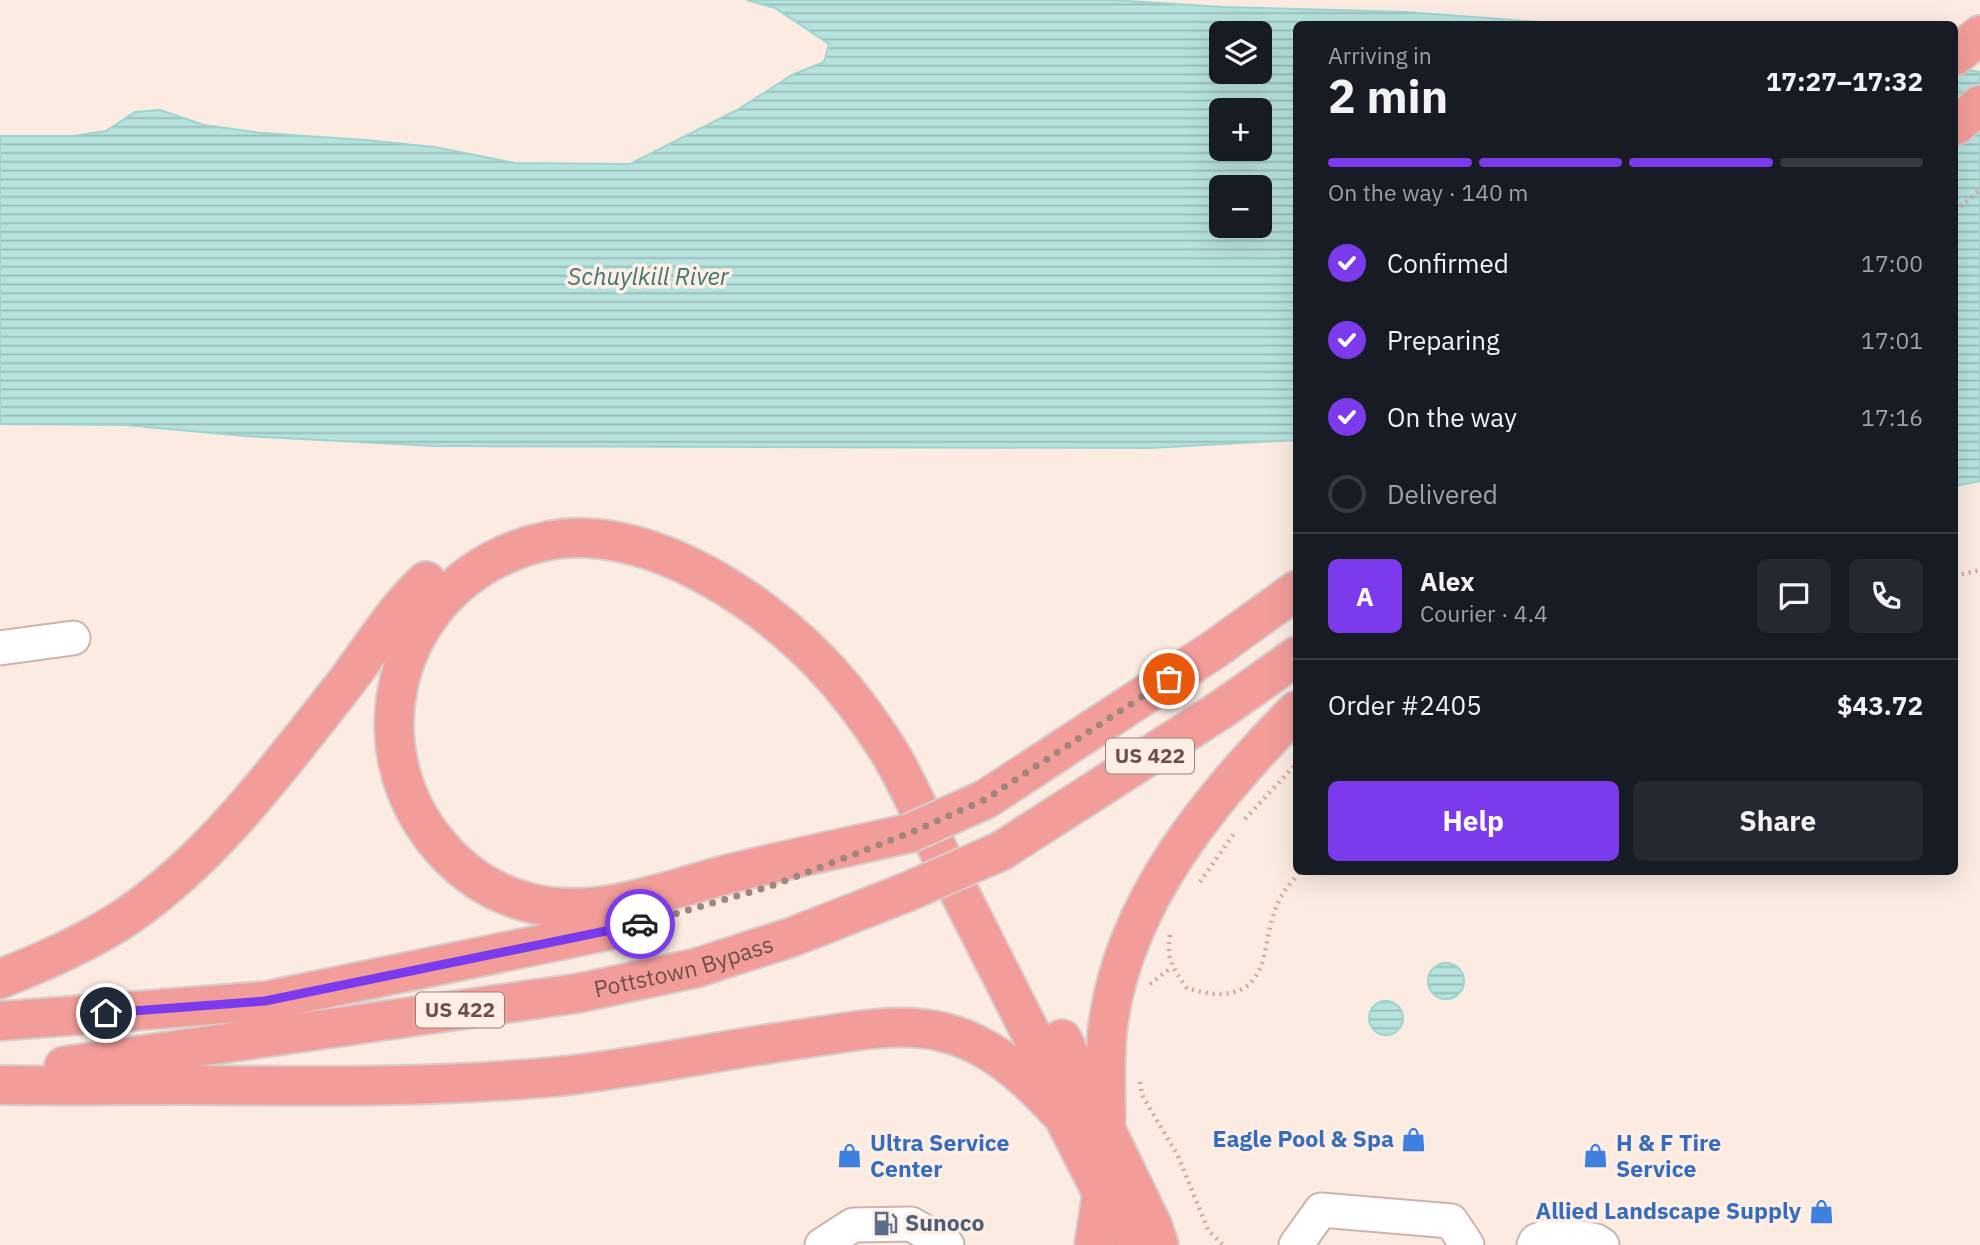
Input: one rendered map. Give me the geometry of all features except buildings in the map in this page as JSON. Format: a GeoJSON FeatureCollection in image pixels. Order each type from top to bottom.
{"type":"FeatureCollection","features":[{"type":"Feature","properties":{"kind":"highway"},"geometry":{"type":"LineString","coordinates":[[1958,53],[1980,35]]}},
{"type":"Feature","properties":{"kind":"highway"},"geometry":{"type":"LineString","coordinates":[[1958,123],[1980,105]]}},
{"type":"Feature","properties":{"kind":"highway"},"geometry":{"type":"LineString","coordinates":[[0,979],[75,947],[104,931],[150,899],[201,855],[253,800],[397,614],[421,585],[446,562],[499,529],[532,518],[561,513],[611,514],[659,526],[715,553],[739,568],[817,626],[872,685],[891,711],[995,906],[1107,1129],[1159,1245]]}},
{"type":"Feature","properties":{"kind":"highway"},"geometry":{"type":"LineString","coordinates":[[910,833],[734,873],[626,902],[585,908],[554,908],[508,897],[460,868],[424,826],[410,803],[396,752],[394,726],[397,686],[406,655],[424,623],[457,584],[500,556],[544,541],[585,537],[648,549],[699,572],[753,606],[821,663],[889,751],[1056,1083],[1064,1118],[1102,1193],[1137,1245]]}},
{"type":"Feature","properties":{"kind":"highway","name":"US 422"},"geometry":{"type":"LineString","coordinates":[[0,1021],[265,1001],[623,928],[771,886],[910,833],[986,799],[1215,649],[1293,593]]}},
{"type":"Feature","properties":{"kind":"highway","name":"Pottstown Bypass"},"geometry":{"type":"LineString","coordinates":[[0,1075],[579,993],[696,968],[792,937],[1001,851],[1223,709],[1293,659]]}},
{"type":"Feature","properties":{"kind":"highway"},"geometry":{"type":"LineString","coordinates":[[1107,1129],[1105,1047],[1108,1023],[1120,970],[1131,939],[1149,901],[1185,842],[1225,789],[1293,714]]}},
{"type":"Feature","properties":{"kind":"highway"},"geometry":{"type":"LineString","coordinates":[[0,1085],[317,1087],[443,1084],[564,1075],[832,1034],[908,1028],[955,1035],[998,1056],[1035,1086],[1064,1118]]}},
{"type":"Feature","properties":{"kind":"highway"},"geometry":{"type":"LineString","coordinates":[[1094,1245],[1102,1193]]}},
{"type":"Feature","properties":{"kind":"street"},"geometry":{"type":"LineString","coordinates":[[0,648],[73,638]]}},
{"type":"Feature","properties":{"kind":"street"},"geometry":{"type":"LineString","coordinates":[[1296,1245],[1321,1210],[1451,1221],[1468,1245]]}},
{"type":"Feature","properties":{"kind":"street"},"geometry":{"type":"LineString","coordinates":[[822,1245],[853,1225],[911,1224],[947,1245]]}},
{"type":"Feature","properties":{"kind":"street"},"geometry":{"type":"LineString","coordinates":[[1534,1245],[1535,1241],[1557,1233],[1596,1241],[1602,1245]]}},
{"type":"Feature","properties":{"kind":"path"},"geometry":{"type":"LineString","coordinates":[[1958,208],[1980,190]]}},
{"type":"Feature","properties":{"kind":"path"},"geometry":{"type":"LineString","coordinates":[[1958,575],[1980,570]]}},
{"type":"Feature","properties":{"kind":"path"},"geometry":{"type":"LineString","coordinates":[[1196,887],[1240,825],[1293,767]]}},
{"type":"Feature","properties":{"kind":"path"},"geometry":{"type":"LineString","coordinates":[[1171,931],[1167,952],[1172,967],[1187,988],[1226,995],[1247,986],[1260,968],[1274,912],[1287,886],[1297,875]]}},
{"type":"Feature","properties":{"kind":"path"},"geometry":{"type":"LineString","coordinates":[[1147,997],[1150,985],[1172,967]]}},
{"type":"Feature","properties":{"kind":"path"},"geometry":{"type":"LineString","coordinates":[[1138,1073],[1142,1096],[1178,1156],[1208,1230],[1223,1245]]}},
{"type":"Feature","properties":{"kind":"water","name":"Schuylkill River"},"geometry":{"type":"Polygon","coordinates":[[[747,0],[1113,0],[1222,7],[1406,12],[1527,21],[1293,21],[1293,440],[1150,448],[436,446],[245,436],[125,425],[0,424],[0,136],[73,136],[106,131],[135,112],[160,110],[204,125],[262,133],[434,147],[515,163],[630,164],[737,110],[792,75],[824,62],[829,44],[775,8],[747,0]]]}},
{"type":"Feature","properties":{"kind":"water"},"geometry":{"type":"Polygon","coordinates":[[[1958,68],[1980,72],[1980,481],[1958,485],[1958,68]]]}},
{"type":"Feature","properties":{"kind":"water"},"geometry":{"type":"Polygon","coordinates":[[[1446,963],[1459,968],[1464,981],[1459,994],[1446,999],[1433,994],[1428,981],[1433,968],[1446,963]]]}},
{"type":"Feature","properties":{"kind":"water"},"geometry":{"type":"Polygon","coordinates":[[[1386,1001],[1398,1006],[1403,1018],[1398,1030],[1386,1035],[1374,1030],[1369,1018],[1374,1006],[1386,1001]]]}},
{"type":"Feature","properties":{"kind":"way so far"},"geometry":{"type":"LineString","coordinates":[[640,924],[771,886],[910,833],[986,799],[1169,679]]}},
{"type":"Feature","properties":{"kind":"place","name":"Eagle Pool & Spa"},"geometry":{"type":"Point","coordinates":[1414,1139]}},
{"type":"Feature","properties":{"kind":"place","name":"Ultra Service Center"},"geometry":{"type":"Point","coordinates":[850,1156]}},
{"type":"Feature","properties":{"kind":"place","name":"H & F Tire Service"},"geometry":{"type":"Point","coordinates":[1596,1156]}},
{"type":"Feature","properties":{"kind":"place","name":"Allied Landscape Supply"},"geometry":{"type":"Point","coordinates":[1821,1211]}},
{"type":"Feature","properties":{"kind":"place","name":"Sunoco"},"geometry":{"type":"Point","coordinates":[885,1223]}},
{"type":"Feature","properties":{"kind":"route"},"geometry":{"type":"LineString","coordinates":[[106,1013],[265,1001],[640,924]]}}]}
